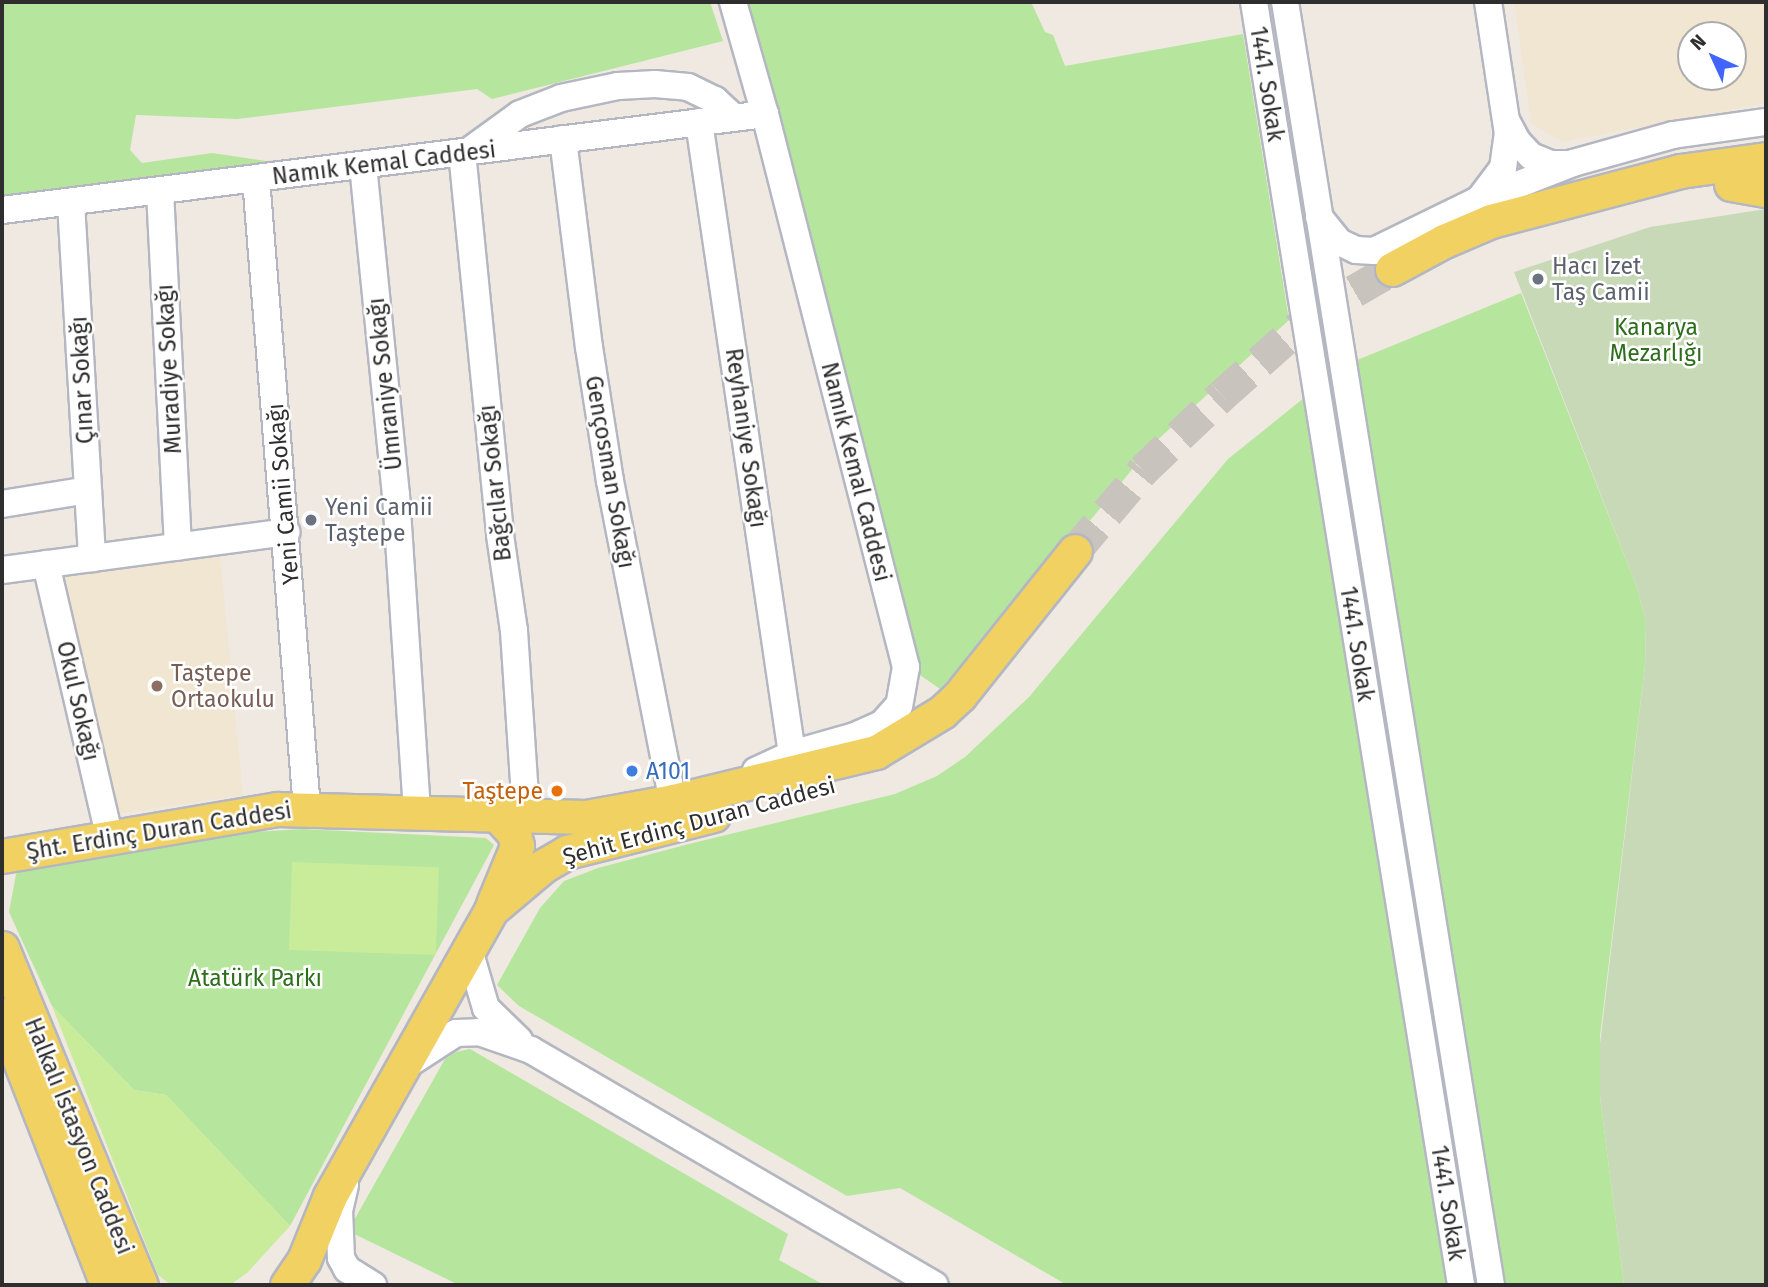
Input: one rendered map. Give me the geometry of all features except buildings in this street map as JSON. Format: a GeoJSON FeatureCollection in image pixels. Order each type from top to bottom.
{"type":"FeatureCollection","features":[{"type":"Feature","properties":{"kind":"main road"},"geometry":{"type":"LineString","coordinates":[[1730,173],[1766,149]]}},
{"type":"Feature","properties":{"kind":"main road"},"geometry":{"type":"LineString","coordinates":[[1730,173],[1766,159]]}},
{"type":"Feature","properties":{"kind":"main road"},"geometry":{"type":"LineString","coordinates":[[1398,278],[1444,241],[1491,221],[1680,171],[1730,173],[1766,180]]}},
{"type":"Feature","properties":{"kind":"main road"},"geometry":{"type":"LineString","coordinates":[[1730,173],[1766,190]]}},
{"type":"Feature","properties":{"kind":"main road","name":"Şehit Erdinç Duran Caddesi"},"geometry":{"type":"LineString","coordinates":[[287,1285],[304,1260],[330,1196],[491,910],[543,866],[567,852],[878,773],[923,749],[960,723],[986,695],[1085,557],[942,712],[876,752],[673,801],[586,817],[567,814],[511,814]]}},
{"type":"Feature","properties":{"kind":"main road","name":"Şht. Erdinç Duran Caddesi"},"geometry":{"type":"LineString","coordinates":[[2,856],[277,809],[511,814]]}},
{"type":"Feature","properties":{"kind":"main road"},"geometry":{"type":"LineString","coordinates":[[491,910],[497,887],[517,846],[511,814]]}},
{"type":"Feature","properties":{"kind":"main road"},"geometry":{"type":"LineString","coordinates":[[567,814],[548,820],[544,826],[544,839],[552,850],[567,852]]}},
{"type":"Feature","properties":{"kind":"main road","name":"Halkalı İstasyon Caddesi"},"geometry":{"type":"LineString","coordinates":[[2,948],[141,1285]]}},
{"type":"Feature","properties":{"kind":"main road","name":"Halkalı İstasyon Caddesi"},"geometry":{"type":"LineString","coordinates":[[2,1015],[107,1285]]}},
{"type":"Feature","properties":{"kind":"main road"},"geometry":{"type":"LineString","coordinates":[[32,1092],[43,1103],[53,1120],[123,1285]]}},
{"type":"Feature","properties":{"kind":"main road"},"geometry":{"type":"LineString","coordinates":[[260,1285],[275,1270],[330,1196]]}},
{"type":"Feature","properties":{"kind":"street","name":"Namık Kemal Caddesi"},"geometry":{"type":"LineString","coordinates":[[733,2],[765,114],[906,667],[899,705],[882,724],[855,736],[792,754]]}},
{"type":"Feature","properties":{"kind":"street","name":"1441. Sokak"},"geometry":{"type":"LineString","coordinates":[[1254,2],[1461,1285]]}},
{"type":"Feature","properties":{"kind":"street","name":"1441. Sokak"},"geometry":{"type":"LineString","coordinates":[[1285,2],[1491,1285]]}},
{"type":"Feature","properties":{"kind":"street"},"geometry":{"type":"LineString","coordinates":[[1476,201],[1492,186],[1503,168],[1507,145],[1507,122],[1488,2]]}},
{"type":"Feature","properties":{"kind":"street"},"geometry":{"type":"LineString","coordinates":[[465,152],[520,114],[561,98],[618,86],[655,84],[688,87],[715,100],[734,118]]}},
{"type":"Feature","properties":{"kind":"street","name":"Namık Kemal Caddesi"},"geometry":{"type":"LineString","coordinates":[[2,210],[765,114]]}},
{"type":"Feature","properties":{"kind":"street","name":"Reyhaniye Sokağı"},"geometry":{"type":"LineString","coordinates":[[699,122],[792,754]]}},
{"type":"Feature","properties":{"kind":"street"},"geometry":{"type":"LineString","coordinates":[[1507,122],[1517,141],[1531,156],[1551,164],[1573,163]]}},
{"type":"Feature","properties":{"kind":"street"},"geometry":{"type":"LineString","coordinates":[[1319,217],[1339,242],[1356,250],[1374,251],[1476,201],[1573,163],[1673,135],[1766,122]]}},
{"type":"Feature","properties":{"kind":"street","name":"Gençosman Sokağı"},"geometry":{"type":"LineString","coordinates":[[563,139],[589,347],[610,481],[673,801]]}},
{"type":"Feature","properties":{"kind":"street","name":"Bağcılar Sokağı"},"geometry":{"type":"LineString","coordinates":[[465,152],[500,535],[514,631],[511,814]]}},
{"type":"Feature","properties":{"kind":"street","name":"Ümraniye Sokağı"},"geometry":{"type":"LineString","coordinates":[[363,165],[396,495],[417,812]]}},
{"type":"Feature","properties":{"kind":"street","name":"Yeni Camii Sokağı"},"geometry":{"type":"LineString","coordinates":[[256,179],[307,809]]}},
{"type":"Feature","properties":{"kind":"street","name":"Muradiye Sokağı"},"geometry":{"type":"LineString","coordinates":[[160,191],[178,547]]}},
{"type":"Feature","properties":{"kind":"street","name":"Çınar Sokağı"},"geometry":{"type":"LineString","coordinates":[[71,203],[92,558]]}},
{"type":"Feature","properties":{"kind":"street"},"geometry":{"type":"LineString","coordinates":[[2,504],[88,491]]}},
{"type":"Feature","properties":{"kind":"street"},"geometry":{"type":"LineString","coordinates":[[2,570],[286,532]]}},
{"type":"Feature","properties":{"kind":"street","name":"Okul Sokağı"},"geometry":{"type":"LineString","coordinates":[[46,564],[110,838]]}},
{"type":"Feature","properties":{"kind":"street"},"geometry":{"type":"LineString","coordinates":[[712,792],[792,754]]}},
{"type":"Feature","properties":{"kind":"street"},"geometry":{"type":"LineString","coordinates":[[469,950],[486,1008],[531,1050]]}},
{"type":"Feature","properties":{"kind":"street"},"geometry":{"type":"LineString","coordinates":[[401,1068],[456,1032],[479,1032],[531,1050],[935,1285]]}},
{"type":"Feature","properties":{"kind":"street"},"geometry":{"type":"LineString","coordinates":[[350,1162],[339,1210],[341,1258],[347,1269],[373,1285]]}},
{"type":"Feature","properties":{"kind":"shaded area"},"geometry":{"type":"Polygon","coordinates":[[[1514,2],[1766,2],[1766,103],[1562,142],[1531,123],[1514,2]]]}},
{"type":"Feature","properties":{"kind":"shaded area","name":"Taştepe Ortaokulu"},"geometry":{"type":"Polygon","coordinates":[[[220,555],[243,795],[112,815],[58,577],[220,555]]]}},
{"type":"Feature","properties":{"kind":"green space"},"geometry":{"type":"Polygon","coordinates":[[[2,2],[710,2],[723,41],[492,99],[477,89],[237,119],[136,115],[130,150],[142,163],[212,153],[266,161],[328,157],[2,198],[2,2]]]}},
{"type":"Feature","properties":{"kind":"green space"},"geometry":{"type":"Polygon","coordinates":[[[741,2],[1031,2],[1045,32],[1053,35],[1065,66],[1243,34],[1289,320],[1153,444],[1070,545],[940,689],[920,675],[765,114],[741,2]]]}},
{"type":"Feature","properties":{"kind":"green space","name":"Kanarya Mezarlığı"},"geometry":{"type":"Polygon","coordinates":[[[1766,209],[1766,1285],[1624,1285],[1600,1097],[1600,1044],[1645,665],[1646,621],[1636,585],[1514,272],[1650,227],[1766,209]]]}},
{"type":"Feature","properties":{"kind":"green space"},"geometry":{"type":"Polygon","coordinates":[[[1521,293],[1636,585],[1646,621],[1645,665],[1600,1036],[1600,1097],[1624,1285],[1067,1285],[900,1188],[847,1196],[519,1006],[497,985],[540,908],[564,881],[598,868],[689,844],[895,794],[937,776],[965,757],[1029,697],[1228,459],[1345,365],[1521,293]]]}},
{"type":"Feature","properties":{"kind":"green space","name":"Atatürk Parkı"},"geometry":{"type":"Polygon","coordinates":[[[302,829],[486,838],[494,845],[290,1226],[166,1095],[134,1090],[52,1006],[9,912],[17,869],[202,835],[302,829]]]}},
{"type":"Feature","properties":{"kind":"green space"},"geometry":{"type":"Polygon","coordinates":[[[292,862],[439,867],[436,955],[289,950],[292,862]]]}},
{"type":"Feature","properties":{"kind":"green space"},"geometry":{"type":"Polygon","coordinates":[[[52,1006],[134,1090],[166,1095],[290,1226],[247,1273],[230,1285],[171,1285],[158,1275],[52,1006]]]}},
{"type":"Feature","properties":{"kind":"green space"},"geometry":{"type":"Polygon","coordinates":[[[470,1049],[788,1234],[779,1260],[824,1285],[459,1285],[348,1231],[445,1059],[456,1052],[470,1049]]]}},
{"type":"Feature","properties":{"kind":"tunnel"},"geometry":{"type":"LineString","coordinates":[[1075,551],[1143,470],[1222,395],[1311,316],[1392,269]]}},
{"type":"Feature","properties":{"kind":"place","name":"Hacı İzet Taş Camii"},"geometry":{"type":"Point","coordinates":[1538,279]}},
{"type":"Feature","properties":{"kind":"place","name":"Yeni Camii Taştepe"},"geometry":{"type":"Point","coordinates":[311,520]}},
{"type":"Feature","properties":{"kind":"place","name":"Taştepe Ortaokulu"},"geometry":{"type":"Point","coordinates":[157,686]}},
{"type":"Feature","properties":{"kind":"place","name":"A101"},"geometry":{"type":"Point","coordinates":[632,771]}},
{"type":"Feature","properties":{"kind":"place","name":"Taştepe"},"geometry":{"type":"Point","coordinates":[557,791]}}]}
